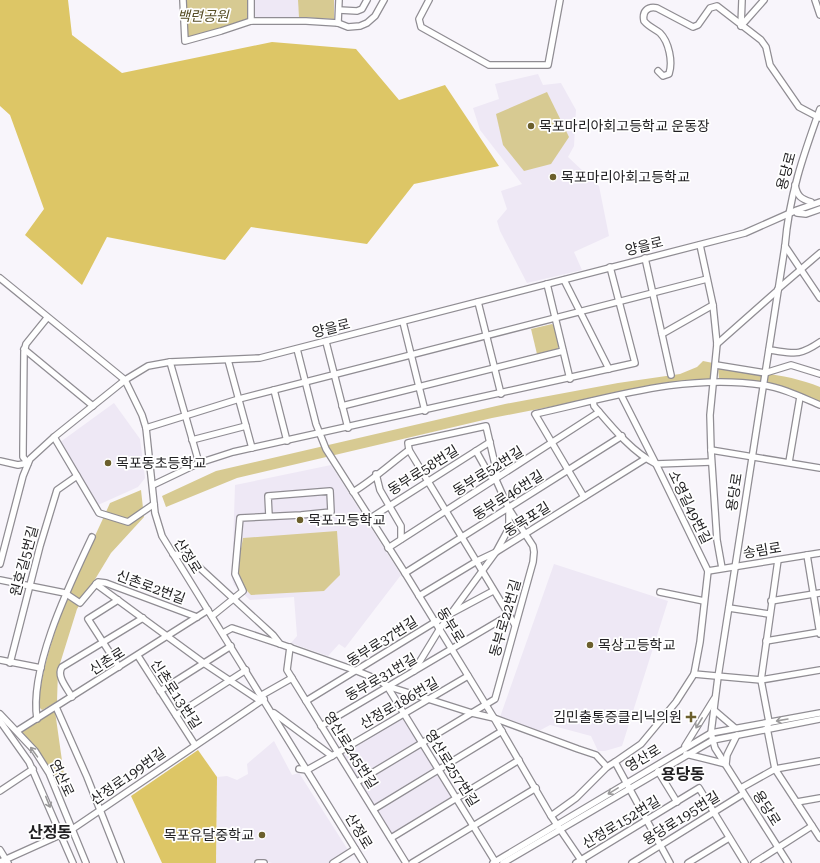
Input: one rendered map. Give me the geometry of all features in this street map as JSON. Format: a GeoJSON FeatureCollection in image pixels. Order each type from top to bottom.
{"type":"FeatureCollection","features":[{"type":"Feature","properties":{"kind":"street"},"geometry":{"type":"LineString","coordinates":[[183,0],[185,41],[251,21],[306,21],[338,23],[348,27],[360,26],[368,23],[375,16],[384,0]]}},
{"type":"Feature","properties":{"kind":"street"},"geometry":{"type":"LineString","coordinates":[[251,0],[251,21]]}},
{"type":"Feature","properties":{"kind":"street"},"geometry":{"type":"LineString","coordinates":[[338,23],[339,0]]}},
{"type":"Feature","properties":{"kind":"street"},"geometry":{"type":"LineString","coordinates":[[339,10],[357,11],[362,9],[367,0]]}},
{"type":"Feature","properties":{"kind":"street"},"geometry":{"type":"LineString","coordinates":[[429,0],[419,19],[421,27],[484,63],[499,66],[518,66],[548,65],[560,0]]}},
{"type":"Feature","properties":{"kind":"street"},"geometry":{"type":"LineString","coordinates":[[742,0],[742,26]]}},
{"type":"Feature","properties":{"kind":"street"},"geometry":{"type":"LineString","coordinates":[[742,26],[764,0]]}},
{"type":"Feature","properties":{"kind":"street"},"geometry":{"type":"LineString","coordinates":[[815,0],[820,15]]}},
{"type":"Feature","properties":{"kind":"street"},"geometry":{"type":"LineString","coordinates":[[658,71],[663,76],[668,74],[670,64],[669,53],[660,34],[644,21],[646,11],[652,8],[657,8],[693,27],[698,25],[714,3],[761,40],[766,47],[770,64],[799,107],[818,118]]}},
{"type":"Feature","properties":{"kind":"street","name":"용당로"},"geometry":{"type":"LineString","coordinates":[[788,863],[715,748],[711,733],[718,677],[785,246],[787,215],[794,182],[820,109]]}},
{"type":"Feature","properties":{"kind":"street"},"geometry":{"type":"LineString","coordinates":[[794,182],[796,192],[801,199],[811,202]]}},
{"type":"Feature","properties":{"kind":"street"},"geometry":{"type":"LineString","coordinates":[[797,212],[811,202],[820,199]]}},
{"type":"Feature","properties":{"kind":"street","name":"양을로"},"geometry":{"type":"LineString","coordinates":[[797,212],[820,202]]}},
{"type":"Feature","properties":{"kind":"street","name":"양을로"},"geometry":{"type":"LineString","coordinates":[[0,564],[28,463],[35,454],[54,437],[125,380],[148,366],[170,362],[260,358],[745,233],[787,215],[820,206]]}},
{"type":"Feature","properties":{"kind":"street"},"geometry":{"type":"LineString","coordinates":[[797,212],[806,214],[820,209]]}},
{"type":"Feature","properties":{"kind":"street"},"geometry":{"type":"LineString","coordinates":[[700,245],[713,305],[717,344],[715,382],[710,415],[710,450],[717,540],[722,568]]}},
{"type":"Feature","properties":{"kind":"street"},"geometry":{"type":"LineString","coordinates":[[785,246],[820,298]]}},
{"type":"Feature","properties":{"kind":"street"},"geometry":{"type":"LineString","coordinates":[[717,344],[820,253]]}},
{"type":"Feature","properties":{"kind":"street"},"geometry":{"type":"LineString","coordinates":[[645,258],[671,375]]}},
{"type":"Feature","properties":{"kind":"street"},"geometry":{"type":"LineString","coordinates":[[153,485],[199,464],[252,448],[287,442],[570,379],[635,363],[610,267]]}},
{"type":"Feature","properties":{"kind":"street","name":"산정로"},"geometry":{"type":"LineString","coordinates":[[0,278],[47,318],[125,380],[142,415],[146,428],[154,504],[160,530],[173,554],[272,711],[364,863]]}},
{"type":"Feature","properties":{"kind":"street"},"geometry":{"type":"LineString","coordinates":[[146,428],[239,399],[707,279]]}},
{"type":"Feature","properties":{"kind":"street"},"geometry":{"type":"LineString","coordinates":[[564,280],[609,369]]}},
{"type":"Feature","properties":{"kind":"street"},"geometry":{"type":"LineString","coordinates":[[547,284],[570,379]]}},
{"type":"Feature","properties":{"kind":"street"},"geometry":{"type":"LineString","coordinates":[[813,287],[820,286]]}},
{"type":"Feature","properties":{"kind":"street"},"geometry":{"type":"LineString","coordinates":[[478,302],[501,394]]}},
{"type":"Feature","properties":{"kind":"street"},"geometry":{"type":"LineString","coordinates":[[662,334],[713,305]]}},
{"type":"Feature","properties":{"kind":"street"},"geometry":{"type":"LineString","coordinates":[[0,461],[18,465],[28,463],[24,457],[23,449],[25,346],[47,318]]}},
{"type":"Feature","properties":{"kind":"street"},"geometry":{"type":"LineString","coordinates":[[403,322],[425,411]]}},
{"type":"Feature","properties":{"kind":"street"},"geometry":{"type":"LineString","coordinates":[[326,342],[348,428]]}},
{"type":"Feature","properties":{"kind":"street"},"geometry":{"type":"LineString","coordinates":[[769,350],[797,354],[807,351],[820,342]]}},
{"type":"Feature","properties":{"kind":"street"},"geometry":{"type":"LineString","coordinates":[[25,346],[93,406]]}},
{"type":"Feature","properties":{"kind":"street","name":"동부로"},"geometry":{"type":"LineString","coordinates":[[297,349],[319,434],[326,449],[487,705],[580,862]]}},
{"type":"Feature","properties":{"kind":"street"},"geometry":{"type":"LineString","coordinates":[[342,406],[563,351]]}},
{"type":"Feature","properties":{"kind":"street"},"geometry":{"type":"LineString","coordinates":[[228,360],[252,448]]}},
{"type":"Feature","properties":{"kind":"street"},"geometry":{"type":"LineString","coordinates":[[170,362],[199,464]]}},
{"type":"Feature","properties":{"kind":"street"},"geometry":{"type":"LineString","coordinates":[[716,365],[765,373],[791,365],[820,374]]}},
{"type":"Feature","properties":{"kind":"street"},"geometry":{"type":"LineString","coordinates":[[584,497],[535,414],[668,385],[715,382],[763,385],[820,405]]}},
{"type":"Feature","properties":{"kind":"street"},"geometry":{"type":"LineString","coordinates":[[274,390],[287,442]]}},
{"type":"Feature","properties":{"kind":"street"},"geometry":{"type":"LineString","coordinates":[[621,395],[656,464],[711,462]]}},
{"type":"Feature","properties":{"kind":"street"},"geometry":{"type":"LineString","coordinates":[[789,462],[800,397]]}},
{"type":"Feature","properties":{"kind":"street"},"geometry":{"type":"LineString","coordinates":[[593,401],[594,406],[599,412],[645,459]]}},
{"type":"Feature","properties":{"kind":"street","name":"동부로52번길"},"geometry":{"type":"LineString","coordinates":[[388,548],[496,480],[599,412]]}},
{"type":"Feature","properties":{"kind":"street"},"geometry":{"type":"LineString","coordinates":[[192,440],[246,426]]}},
{"type":"Feature","properties":{"kind":"street"},"geometry":{"type":"LineString","coordinates":[[476,451],[490,476],[496,480],[497,473],[486,426],[408,444],[409,450],[477,561],[493,591],[515,625]]}},
{"type":"Feature","properties":{"kind":"street","name":"동부로46번길"},"geometry":{"type":"LineString","coordinates":[[406,574],[622,436]]}},
{"type":"Feature","properties":{"kind":"street"},"geometry":{"type":"LineString","coordinates":[[54,437],[99,513],[128,522],[154,504]]}},
{"type":"Feature","properties":{"kind":"street","name":"동부로58번길"},"geometry":{"type":"LineString","coordinates":[[369,519],[490,442]]}},
{"type":"Feature","properties":{"kind":"street"},"geometry":{"type":"LineString","coordinates":[[352,492],[367,484],[376,474],[409,450]]}},
{"type":"Feature","properties":{"kind":"street"},"geometry":{"type":"LineString","coordinates":[[710,450],[820,468]]}},
{"type":"Feature","properties":{"kind":"street","name":"소영길49번길"},"geometry":{"type":"LineString","coordinates":[[645,459],[656,464],[708,571]]}},
{"type":"Feature","properties":{"kind":"street","name":"동목포길"},"geometry":{"type":"LineString","coordinates":[[419,596],[477,561],[496,552],[645,459]]}},
{"type":"Feature","properties":{"kind":"street"},"geometry":{"type":"LineString","coordinates":[[376,474],[380,490],[402,526],[401,539]]}},
{"type":"Feature","properties":{"kind":"street","name":"원호길5번길"},"geometry":{"type":"LineString","coordinates":[[10,663],[57,490],[77,476]]}},
{"type":"Feature","properties":{"kind":"street","name":"동부로22번길"},"geometry":{"type":"LineString","coordinates":[[487,705],[495,699],[534,558],[534,548],[509,509],[496,480]]}},
{"type":"Feature","properties":{"kind":"street"},"geometry":{"type":"LineString","coordinates":[[212,616],[243,591],[235,574],[240,518],[331,512],[330,491],[268,496],[270,516]]}},
{"type":"Feature","properties":{"kind":"street"},"geometry":{"type":"LineString","coordinates":[[414,671],[439,630],[496,552],[509,528],[509,509]]}},
{"type":"Feature","properties":{"kind":"street"},"geometry":{"type":"LineString","coordinates":[[37,719],[36,705],[41,668],[66,594],[92,537]]}},
{"type":"Feature","properties":{"kind":"street","name":"송림로"},"geometry":{"type":"LineString","coordinates":[[708,571],[820,553]]}},
{"type":"Feature","properties":{"kind":"street"},"geometry":{"type":"LineString","coordinates":[[173,554],[188,558],[273,635],[280,644]]}},
{"type":"Feature","properties":{"kind":"street"},"geometry":{"type":"LineString","coordinates":[[766,642],[820,633],[806,555]]}},
{"type":"Feature","properties":{"kind":"street"},"geometry":{"type":"LineString","coordinates":[[778,560],[769,614],[761,680],[775,769],[819,836]]}},
{"type":"Feature","properties":{"kind":"street"},"geometry":{"type":"LineString","coordinates":[[552,816],[576,798],[606,767],[641,744],[676,702],[694,674],[700,642],[708,571]]}},
{"type":"Feature","properties":{"kind":"street"},"geometry":{"type":"LineString","coordinates":[[0,580],[66,594],[80,603],[96,584],[230,681],[259,700],[263,697]]}},
{"type":"Feature","properties":{"kind":"street","name":"신촌로2번길"},"geometry":{"type":"LineString","coordinates":[[96,584],[100,582],[106,583],[197,617]]}},
{"type":"Feature","properties":{"kind":"street","name":"동부로37번길"},"geometry":{"type":"LineString","coordinates":[[306,702],[435,622],[493,591]]}},
{"type":"Feature","properties":{"kind":"street"},"geometry":{"type":"LineString","coordinates":[[660,592],[704,601]]}},
{"type":"Feature","properties":{"kind":"street"},"geometry":{"type":"LineString","coordinates":[[771,601],[820,593]]}},
{"type":"Feature","properties":{"kind":"street"},"geometry":{"type":"LineString","coordinates":[[118,600],[88,619],[119,667]]}},
{"type":"Feature","properties":{"kind":"street"},"geometry":{"type":"LineString","coordinates":[[729,608],[769,614]]}},
{"type":"Feature","properties":{"kind":"street","name":"신촌로"},"geometry":{"type":"LineString","coordinates":[[17,731],[138,656],[208,610]]}},
{"type":"Feature","properties":{"kind":"street","name":"동부로31번길"},"geometry":{"type":"LineString","coordinates":[[322,726],[387,686],[452,650],[509,615]]}},
{"type":"Feature","properties":{"kind":"street"},"geometry":{"type":"LineString","coordinates":[[72,697],[60,676],[62,667],[143,618]]}},
{"type":"Feature","properties":{"kind":"street"},"geometry":{"type":"LineString","coordinates":[[223,633],[232,628],[356,671],[380,680],[387,686],[472,713],[494,718],[578,749],[592,752],[606,767]]}},
{"type":"Feature","properties":{"kind":"street"},"geometry":{"type":"LineString","coordinates":[[160,691],[205,664],[231,646]]}},
{"type":"Feature","properties":{"kind":"street","name":"영산로245번길"},"geometry":{"type":"LineString","coordinates":[[290,647],[287,670],[406,863]]}},
{"type":"Feature","properties":{"kind":"street","name":"신촌로13번길"},"geometry":{"type":"LineString","coordinates":[[138,656],[195,745]]}},
{"type":"Feature","properties":{"kind":"street"},"geometry":{"type":"LineString","coordinates":[[0,660],[41,668]]}},
{"type":"Feature","properties":{"kind":"street"},"geometry":{"type":"LineString","coordinates":[[176,715],[246,670]]}},
{"type":"Feature","properties":{"kind":"street"},"geometry":{"type":"LineString","coordinates":[[694,674],[761,680],[820,670]]}},
{"type":"Feature","properties":{"kind":"street","name":"산정로186번길"},"geometry":{"type":"LineString","coordinates":[[307,770],[468,676]]}},
{"type":"Feature","properties":{"kind":"street","name":"산정로199번길"},"geometry":{"type":"LineString","coordinates":[[5,862],[71,830],[292,678]]}},
{"type":"Feature","properties":{"kind":"street","name":"영산로257번길"},"geometry":{"type":"LineString","coordinates":[[387,686],[495,863]]}},
{"type":"Feature","properties":{"kind":"street"},"geometry":{"type":"LineString","coordinates":[[684,748],[715,697]]}},
{"type":"Feature","properties":{"kind":"street"},"geometry":{"type":"LineString","coordinates":[[357,782],[422,742],[487,705]]}},
{"type":"Feature","properties":{"kind":"street"},"geometry":{"type":"LineString","coordinates":[[56,707],[87,777],[99,811],[121,863]]}},
{"type":"Feature","properties":{"kind":"street"},"geometry":{"type":"LineString","coordinates":[[714,710],[735,728]]}},
{"type":"Feature","properties":{"kind":"street"},"geometry":{"type":"LineString","coordinates":[[272,711],[332,756]]}},
{"type":"Feature","properties":{"kind":"street","name":"영산로"},"geometry":{"type":"LineString","coordinates":[[627,786],[658,771],[713,740],[820,713]]}},
{"type":"Feature","properties":{"kind":"street","name":"연산로"},"geometry":{"type":"LineString","coordinates":[[0,714],[35,751],[49,773],[71,830],[86,863]]}},
{"type":"Feature","properties":{"kind":"street","name":"영산로"},"geometry":{"type":"LineString","coordinates":[[495,863],[627,786],[684,748],[711,733],[735,728],[820,720]]}},
{"type":"Feature","properties":{"kind":"street","name":"연산로"},"geometry":{"type":"LineString","coordinates":[[0,721],[25,754],[73,863]]}},
{"type":"Feature","properties":{"kind":"street"},"geometry":{"type":"LineString","coordinates":[[374,809],[502,731]]}},
{"type":"Feature","properties":{"kind":"street"},"geometry":{"type":"LineString","coordinates":[[686,754],[726,764],[727,755],[737,734]]}},
{"type":"Feature","properties":{"kind":"street"},"geometry":{"type":"LineString","coordinates":[[391,838],[519,760]]}},
{"type":"Feature","properties":{"kind":"street","name":"용당로195번길"},"geometry":{"type":"LineString","coordinates":[[632,863],[714,813],[742,791],[775,769],[820,761]]}},
{"type":"Feature","properties":{"kind":"street"},"geometry":{"type":"LineString","coordinates":[[614,762],[670,863]]}},
{"type":"Feature","properties":{"kind":"street"},"geometry":{"type":"LineString","coordinates":[[299,769],[307,770]]}},
{"type":"Feature","properties":{"kind":"street"},"geometry":{"type":"LineString","coordinates":[[0,791],[33,770]]}},
{"type":"Feature","properties":{"kind":"street"},"geometry":{"type":"LineString","coordinates":[[658,771],[676,802]]}},
{"type":"Feature","properties":{"kind":"street"},"geometry":{"type":"LineString","coordinates":[[412,863],[536,788]]}},
{"type":"Feature","properties":{"kind":"street","name":"산정로152번길"},"geometry":{"type":"LineString","coordinates":[[580,862],[699,788],[714,813]]}},
{"type":"Feature","properties":{"kind":"street"},"geometry":{"type":"LineString","coordinates":[[797,802],[820,798]]}},
{"type":"Feature","properties":{"kind":"street"},"geometry":{"type":"LineString","coordinates":[[714,813],[745,863]]}},
{"type":"Feature","properties":{"kind":"street","name":"영산로"},"geometry":{"type":"LineString","coordinates":[[503,863],[559,826]]}},
{"type":"Feature","properties":{"kind":"street"},"geometry":{"type":"LineString","coordinates":[[754,863],[812,826]]}},
{"type":"Feature","properties":{"kind":"street"},"geometry":{"type":"LineString","coordinates":[[688,863],[729,838]]}},
{"type":"Feature","properties":{"kind":"street"},"geometry":{"type":"LineString","coordinates":[[332,863],[355,848]]}},
{"type":"Feature","properties":{"kind":"street"},"geometry":{"type":"LineString","coordinates":[[0,850],[5,862]]}},
{"type":"Feature","properties":{"kind":"street"},"geometry":{"type":"LineString","coordinates":[[258,863],[264,863]]}},
{"type":"Feature","properties":{"kind":"shaded area"},"geometry":{"type":"Polygon","coordinates":[[[0,0],[68,0],[72,35],[122,73],[272,42],[356,49],[399,100],[445,85],[499,166],[414,184],[367,244],[251,227],[225,260],[107,237],[82,285],[25,235],[44,209],[10,115],[0,106],[0,0]]]}},
{"type":"Feature","properties":{"kind":"shaded area"},"geometry":{"type":"Polygon","coordinates":[[[254,0],[336,0],[336,16],[334,19],[256,17],[253,14],[254,0]]]}},
{"type":"Feature","properties":{"kind":"shaded area","name":"목포마리아회고등학교"},"geometry":{"type":"Polygon","coordinates":[[[538,74],[543,85],[561,83],[576,110],[574,146],[568,157],[599,186],[609,236],[574,252],[582,270],[527,283],[500,231],[497,221],[507,209],[501,191],[522,184],[480,130],[473,108],[499,99],[495,84],[538,74]]]}},
{"type":"Feature","properties":{"kind":"shaded area","name":"목포동초등학교"},"geometry":{"type":"Polygon","coordinates":[[[114,403],[140,439],[145,478],[138,487],[98,505],[59,443],[114,403]]]}},
{"type":"Feature","properties":{"kind":"shaded area","name":"목포고등학교"},"geometry":{"type":"Polygon","coordinates":[[[331,465],[401,575],[345,648],[339,644],[328,656],[291,643],[297,636],[294,597],[250,600],[234,585],[232,579],[235,485],[331,465]]]}},
{"type":"Feature","properties":{"kind":"shaded area","name":"목상고등학교"},"geometry":{"type":"Polygon","coordinates":[[[554,564],[668,601],[622,746],[605,751],[598,751],[591,736],[550,725],[537,732],[500,717],[554,564]]]}},
{"type":"Feature","properties":{"kind":"shaded area"},"geometry":{"type":"Polygon","coordinates":[[[404,714],[457,799],[395,839],[410,863],[406,863],[338,752],[404,714]]]}},
{"type":"Feature","properties":{"kind":"shaded area"},"geometry":{"type":"Polygon","coordinates":[[[274,741],[292,775],[299,773],[348,850],[328,863],[272,863],[260,860],[254,863],[216,863],[217,777],[227,776],[237,780],[248,774],[247,764],[274,741]]]}},
{"type":"Feature","properties":{"kind":"shaded area"},"geometry":{"type":"Polygon","coordinates":[[[198,750],[217,777],[216,863],[162,863],[131,796],[198,750]]]}},
{"type":"Feature","properties":{"kind":"green space","name":"백련공원"},"geometry":{"type":"Polygon","coordinates":[[[185,0],[248,0],[248,21],[187,38],[185,0]]]}},
{"type":"Feature","properties":{"kind":"green space"},"geometry":{"type":"Polygon","coordinates":[[[298,0],[334,0],[334,19],[299,17],[298,0]]]}},
{"type":"Feature","properties":{"kind":"green space","name":"목포마리아회고등학교 운동장"},"geometry":{"type":"Polygon","coordinates":[[[547,92],[569,137],[551,164],[524,171],[503,145],[496,114],[547,92]]]}},
{"type":"Feature","properties":{"kind":"green space"},"geometry":{"type":"Polygon","coordinates":[[[552,324],[554,326],[559,346],[557,349],[537,354],[531,329],[552,324]]]}},
{"type":"Feature","properties":{"kind":"green space"},"geometry":{"type":"Polygon","coordinates":[[[703,361],[713,363],[711,380],[656,386],[492,418],[237,478],[166,507],[162,496],[216,471],[505,404],[618,383],[680,374],[697,367],[703,361]]]}},
{"type":"Feature","properties":{"kind":"green space"},"geometry":{"type":"Polygon","coordinates":[[[718,367],[770,374],[795,379],[820,387],[820,402],[744,381],[719,379],[718,367]]]}},
{"type":"Feature","properties":{"kind":"green space"},"geometry":{"type":"Polygon","coordinates":[[[141,490],[144,517],[111,553],[77,609],[58,670],[57,702],[42,710],[38,706],[42,679],[57,627],[66,602],[110,503],[141,490]]]}},
{"type":"Feature","properties":{"kind":"green space"},"geometry":{"type":"Polygon","coordinates":[[[337,531],[340,575],[324,591],[251,595],[241,582],[238,568],[243,538],[337,531]]]}},
{"type":"Feature","properties":{"kind":"green space"},"geometry":{"type":"Polygon","coordinates":[[[55,711],[65,782],[59,784],[49,766],[22,732],[55,711]]]}},
{"type":"Feature","properties":{"kind":"place","name":"목포마리아회고등학교 운동장"},"geometry":{"type":"Point","coordinates":[531,126]}},
{"type":"Feature","properties":{"kind":"place","name":"목포마리아회고등학교"},"geometry":{"type":"Point","coordinates":[553,177]}},
{"type":"Feature","properties":{"kind":"place","name":"목포동초등학교"},"geometry":{"type":"Point","coordinates":[108,463]}},
{"type":"Feature","properties":{"kind":"place","name":"목포고등학교"},"geometry":{"type":"Point","coordinates":[300,520]}},
{"type":"Feature","properties":{"kind":"place","name":"목상고등학교"},"geometry":{"type":"Point","coordinates":[590,645]}},
{"type":"Feature","properties":{"kind":"place","name":"김민출통증클리닉의원"},"geometry":{"type":"Point","coordinates":[691,717]}},
{"type":"Feature","properties":{"kind":"place","name":"목포유달중학교"},"geometry":{"type":"Point","coordinates":[262,835]}},
{"type":"Feature","properties":{"kind":"district","name":"용당동"},"geometry":{"type":"Point","coordinates":[683,774]}},
{"type":"Feature","properties":{"kind":"district","name":"산정동"},"geometry":{"type":"Point","coordinates":[50,832]}}]}
